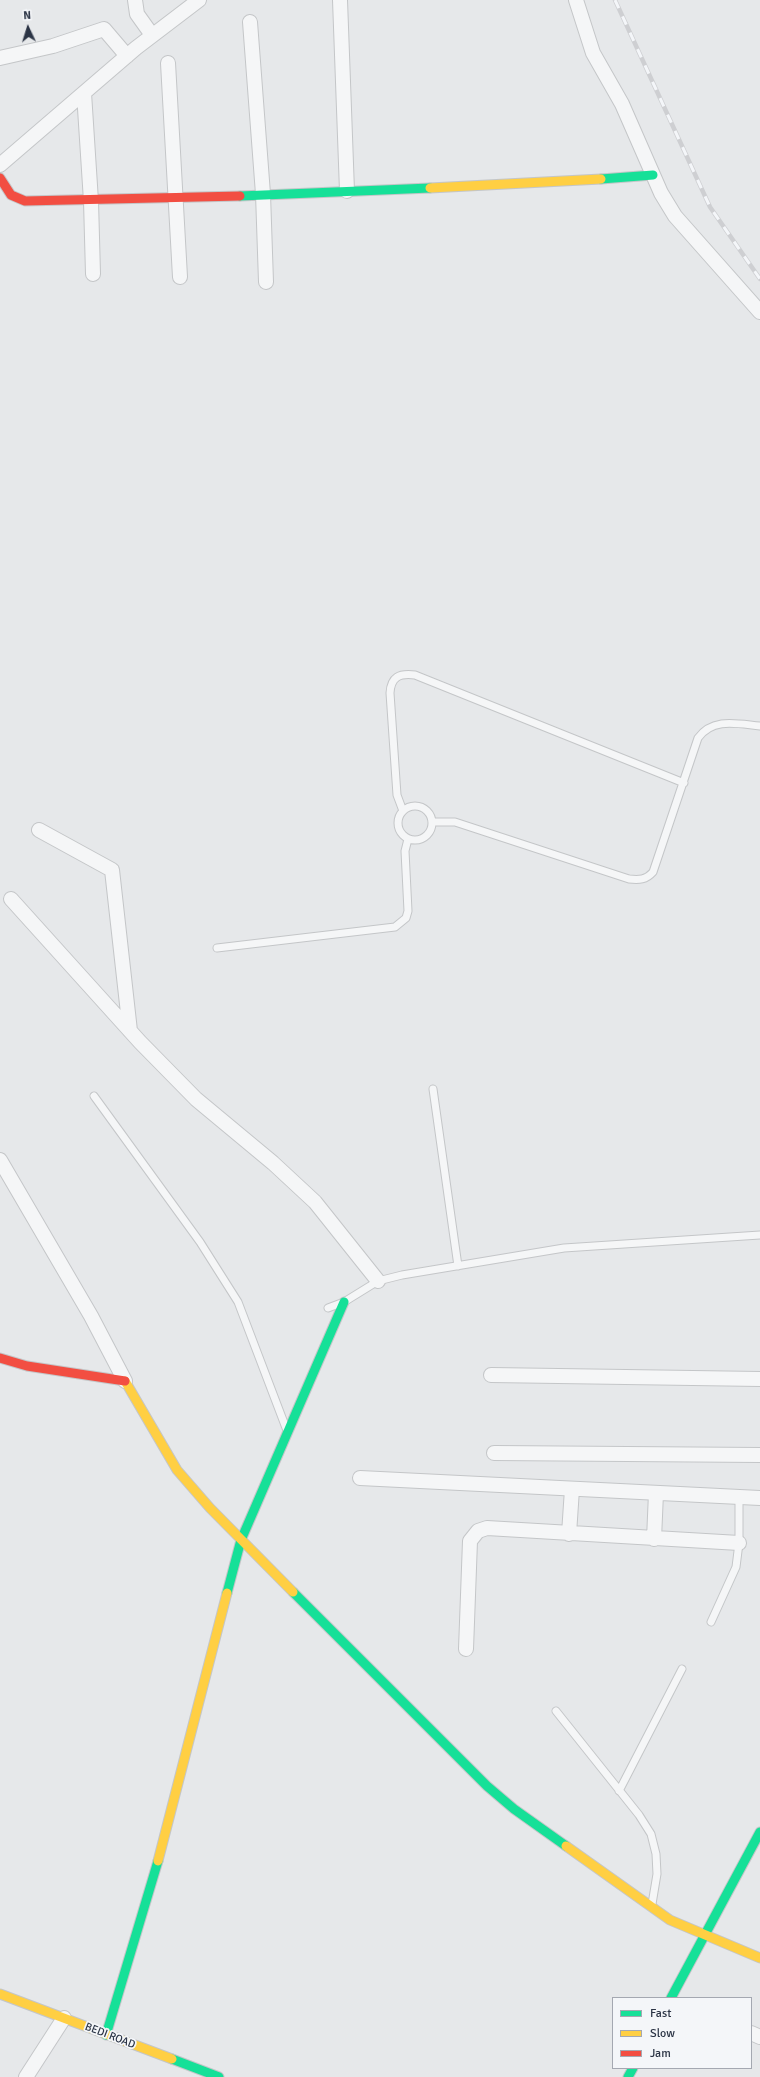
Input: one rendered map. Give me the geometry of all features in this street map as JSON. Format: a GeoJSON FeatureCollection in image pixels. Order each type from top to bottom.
{"type":"FeatureCollection","features":[{"type":"Feature","properties":{"kind":"street"},"geometry":{"type":"LineString","coordinates":[[135,0],[137,14],[152,35]]}},
{"type":"Feature","properties":{"kind":"street"},"geometry":{"type":"LineString","coordinates":[[0,165],[152,35],[200,0]]}},
{"type":"Feature","properties":{"kind":"street"},"geometry":{"type":"LineString","coordinates":[[340,0],[347,191]]}},
{"type":"Feature","properties":{"kind":"street"},"geometry":{"type":"LineString","coordinates":[[576,0],[593,53],[622,104],[653,175],[675,216],[760,312]]}},
{"type":"Feature","properties":{"kind":"street"},"geometry":{"type":"LineString","coordinates":[[250,22],[263,194],[266,282]]}},
{"type":"Feature","properties":{"kind":"street"},"geometry":{"type":"LineString","coordinates":[[0,58],[53,46],[104,29],[127,56]]}},
{"type":"Feature","properties":{"kind":"street"},"geometry":{"type":"LineString","coordinates":[[168,63],[180,276]]}},
{"type":"Feature","properties":{"kind":"street"},"geometry":{"type":"LineString","coordinates":[[84,93],[91,201],[93,274]]}},
{"type":"Feature","properties":{"kind":"street"},"geometry":{"type":"LineString","coordinates":[[0,178],[11,195],[25,201],[91,201],[176,199],[263,194],[529,184],[653,175]]}},
{"type":"Feature","properties":{"kind":"street"},"geometry":{"type":"LineString","coordinates":[[39,830],[112,870],[130,1031]]}},
{"type":"Feature","properties":{"kind":"street"},"geometry":{"type":"LineString","coordinates":[[10,899],[130,1031],[196,1099],[273,1163],[315,1202],[378,1281]]}},
{"type":"Feature","properties":{"kind":"street"},"geometry":{"type":"LineString","coordinates":[[0,1160],[91,1316],[125,1381],[178,1470],[241,1540],[487,1786],[514,1809],[651,1908],[670,1920],[760,1958]]}},
{"type":"Feature","properties":{"kind":"street"},"geometry":{"type":"LineString","coordinates":[[106,2035],[158,1864],[241,1540],[344,1302]]}},
{"type":"Feature","properties":{"kind":"street"},"geometry":{"type":"LineString","coordinates":[[0,1358],[27,1366],[125,1381]]}},
{"type":"Feature","properties":{"kind":"street"},"geometry":{"type":"LineString","coordinates":[[491,1375],[760,1379]]}},
{"type":"Feature","properties":{"kind":"street"},"geometry":{"type":"LineString","coordinates":[[494,1453],[760,1456]]}},
{"type":"Feature","properties":{"kind":"street"},"geometry":{"type":"LineString","coordinates":[[360,1478],[760,1498]]}},
{"type":"Feature","properties":{"kind":"street"},"geometry":{"type":"LineString","coordinates":[[569,1534],[572,1489]]}},
{"type":"Feature","properties":{"kind":"street"},"geometry":{"type":"LineString","coordinates":[[654,1539],[656,1493]]}},
{"type":"Feature","properties":{"kind":"street"},"geometry":{"type":"LineString","coordinates":[[466,1649],[470,1541],[478,1531],[487,1528],[739,1543]]}},
{"type":"Feature","properties":{"kind":"street"},"geometry":{"type":"LineString","coordinates":[[674,1997],[760,1832]]}},
{"type":"Feature","properties":{"kind":"street","name":"BEDI ROAD"},"geometry":{"type":"LineString","coordinates":[[0,1995],[64,2018],[197,2073],[219,2077]]}},
{"type":"Feature","properties":{"kind":"street"},"geometry":{"type":"LineString","coordinates":[[26,2077],[64,2018]]}},
{"type":"Feature","properties":{"kind":"lane"},"geometry":{"type":"LineString","coordinates":[[403,811],[397,795],[390,684],[395,678],[404,674],[414,675],[684,783]]}},
{"type":"Feature","properties":{"kind":"lane"},"geometry":{"type":"LineString","coordinates":[[432,822],[455,822],[629,879],[643,879],[649,877],[653,872],[698,738],[704,730],[721,723],[760,726]]}},
{"type":"Feature","properties":{"kind":"lane"},"geometry":{"type":"LineString","coordinates":[[412,806],[418,806],[428,812],[432,822],[432,828],[425,837],[414,840],[403,836],[398,826],[400,815],[403,811],[412,806]]}},
{"type":"Feature","properties":{"kind":"lane"},"geometry":{"type":"LineString","coordinates":[[217,948],[396,927],[402,923],[408,911],[405,851],[408,839]]}},
{"type":"Feature","properties":{"kind":"lane"},"geometry":{"type":"LineString","coordinates":[[433,1089],[458,1266]]}},
{"type":"Feature","properties":{"kind":"lane"},"geometry":{"type":"LineString","coordinates":[[94,1096],[200,1242],[238,1302],[288,1433]]}},
{"type":"Feature","properties":{"kind":"lane"},"geometry":{"type":"LineString","coordinates":[[328,1308],[344,1302],[378,1281],[402,1275],[564,1248],[760,1235]]}},
{"type":"Feature","properties":{"kind":"lane"},"geometry":{"type":"LineString","coordinates":[[711,1622],[736,1567],[739,1543],[739,1497]]}},
{"type":"Feature","properties":{"kind":"lane"},"geometry":{"type":"LineString","coordinates":[[619,1791],[682,1669]]}},
{"type":"Feature","properties":{"kind":"lane"},"geometry":{"type":"LineString","coordinates":[[556,1711],[651,1834],[656,1854],[657,1874],[651,1908]]}},
{"type":"Feature","properties":{"kind":"railway"},"geometry":{"type":"LineString","coordinates":[[615,0],[710,207],[760,279]]}},
{"type":"Feature","properties":{"kind":"traffic: fast"},"geometry":{"type":"LineString","coordinates":[[601,179],[653,175]]}},
{"type":"Feature","properties":{"kind":"traffic: fast"},"geometry":{"type":"LineString","coordinates":[[240,196],[430,188]]}},
{"type":"Feature","properties":{"kind":"traffic: fast"},"geometry":{"type":"LineString","coordinates":[[227,1593],[241,1540],[344,1302]]}},
{"type":"Feature","properties":{"kind":"traffic: fast"},"geometry":{"type":"LineString","coordinates":[[293,1592],[487,1786],[514,1809],[566,1846]]}},
{"type":"Feature","properties":{"kind":"traffic: fast"},"geometry":{"type":"LineString","coordinates":[[672,1997],[760,1832]]}},
{"type":"Feature","properties":{"kind":"traffic: fast"},"geometry":{"type":"LineString","coordinates":[[106,2035],[158,1861]]}},
{"type":"Feature","properties":{"kind":"traffic: fast"},"geometry":{"type":"LineString","coordinates":[[172,2059],[219,2077]]}},
{"type":"Feature","properties":{"kind":"traffic: fast"},"geometry":{"type":"LineString","coordinates":[[628,2077],[632,2069]]}},
{"type":"Feature","properties":{"kind":"traffic: slow"},"geometry":{"type":"LineString","coordinates":[[430,188],[601,179]]}},
{"type":"Feature","properties":{"kind":"traffic: slow"},"geometry":{"type":"LineString","coordinates":[[125,1381],[177,1470],[210,1508],[293,1592]]}},
{"type":"Feature","properties":{"kind":"traffic: slow"},"geometry":{"type":"LineString","coordinates":[[158,1861],[227,1593]]}},
{"type":"Feature","properties":{"kind":"traffic: slow"},"geometry":{"type":"LineString","coordinates":[[566,1846],[670,1920],[760,1958]]}},
{"type":"Feature","properties":{"kind":"traffic: slow"},"geometry":{"type":"LineString","coordinates":[[0,1994],[172,2059]]}},
{"type":"Feature","properties":{"kind":"traffic: jam"},"geometry":{"type":"LineString","coordinates":[[0,178],[11,195],[25,201],[240,196]]}},
{"type":"Feature","properties":{"kind":"traffic: jam"},"geometry":{"type":"LineString","coordinates":[[0,1358],[27,1366],[125,1381]]}}]}
